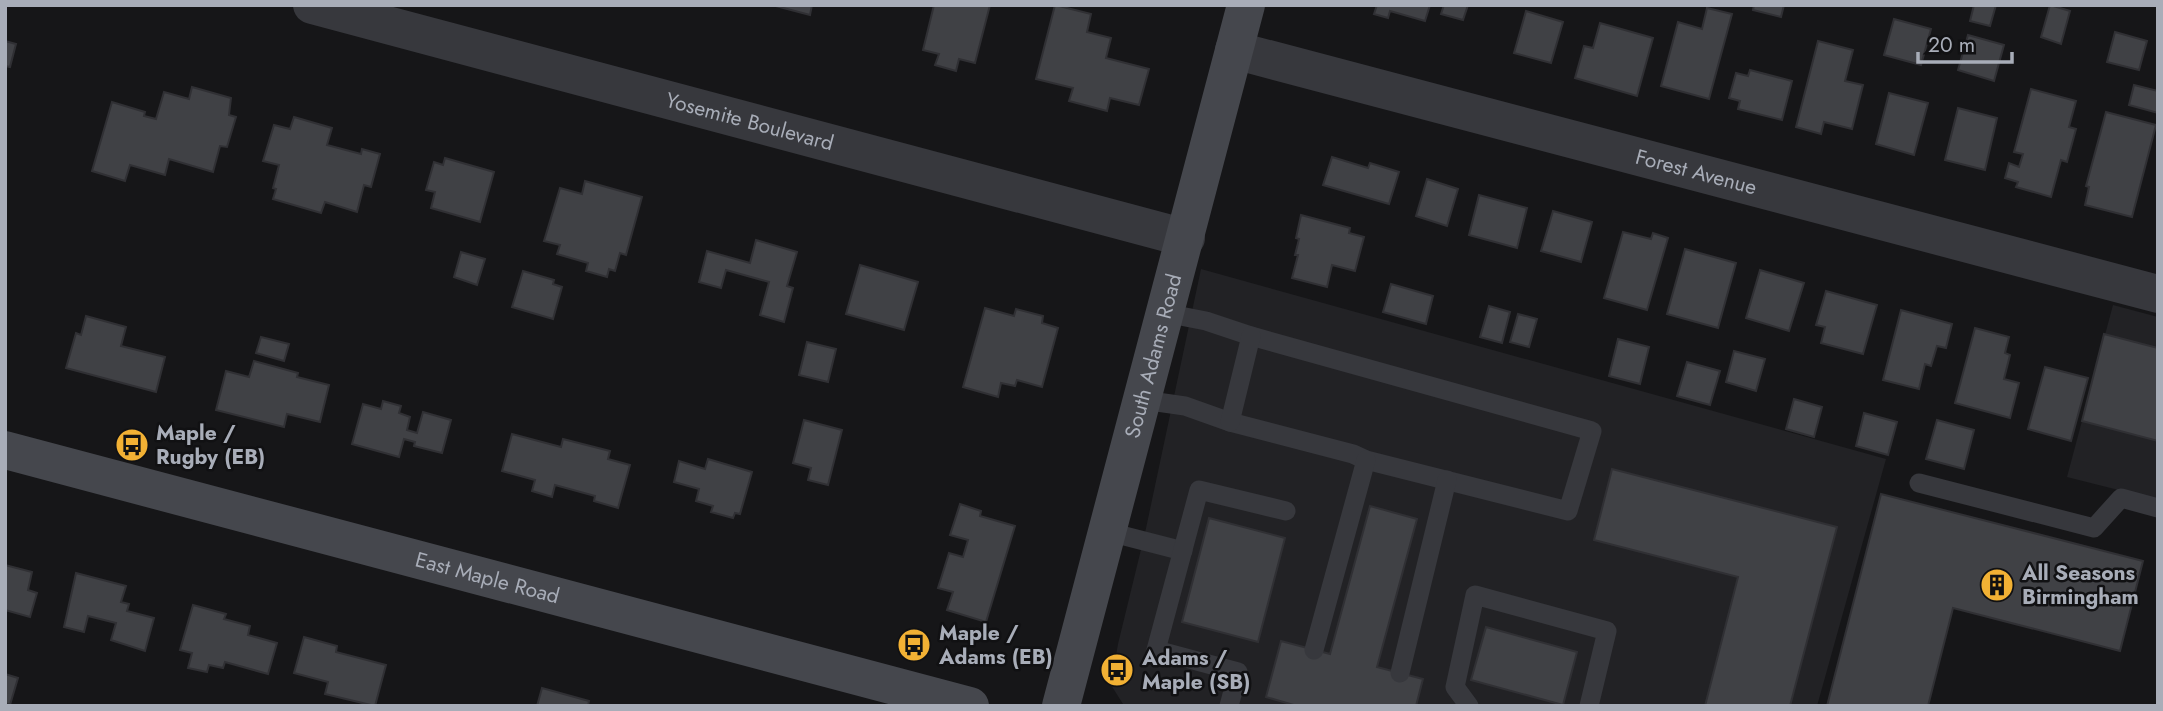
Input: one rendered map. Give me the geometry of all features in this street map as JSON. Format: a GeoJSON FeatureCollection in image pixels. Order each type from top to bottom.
{"type":"FeatureCollection","features":[{"type":"Feature","properties":{"kind":"main road","name":"South Adams Road"},"geometry":{"type":"LineString","coordinates":[[1061,706],[1246,5]]}},
{"type":"Feature","properties":{"kind":"main road","name":"East Maple Road"},"geometry":{"type":"LineString","coordinates":[[5,450],[970,706]]}},
{"type":"Feature","properties":{"kind":"street","name":"Yosemite Boulevard"},"geometry":{"type":"LineString","coordinates":[[312,5],[1186,238]]}},
{"type":"Feature","properties":{"kind":"street","name":"Forest Avenue"},"geometry":{"type":"LineString","coordinates":[[1234,51],[2158,294]]}},
{"type":"Feature","properties":{"kind":"lane"},"geometry":{"type":"LineString","coordinates":[[1143,400],[1185,406],[1230,422],[1353,454],[1366,460],[1568,510],[1591,431],[1206,321],[1165,313]]}},
{"type":"Feature","properties":{"kind":"lane"},"geometry":{"type":"LineString","coordinates":[[1230,422],[1251,336]]}},
{"type":"Feature","properties":{"kind":"lane"},"geometry":{"type":"LineString","coordinates":[[1314,650],[1366,460]]}},
{"type":"Feature","properties":{"kind":"lane"},"geometry":{"type":"LineString","coordinates":[[1400,673],[1447,480]]}},
{"type":"Feature","properties":{"kind":"lane"},"geometry":{"type":"LineString","coordinates":[[1919,483],[2094,528],[2121,498],[2158,508]]}},
{"type":"Feature","properties":{"kind":"lane"},"geometry":{"type":"LineString","coordinates":[[1229,706],[1238,672],[1156,650],[1199,490],[1286,511]]}},
{"type":"Feature","properties":{"kind":"lane"},"geometry":{"type":"LineString","coordinates":[[1109,532],[1183,551]]}},
{"type":"Feature","properties":{"kind":"lane"},"geometry":{"type":"LineString","coordinates":[[1469,706],[1455,687],[1475,595],[1607,631],[1589,706]]}},
{"type":"Feature","properties":{"kind":"shaded area"},"geometry":{"type":"Polygon","coordinates":[[[1201,269],[1886,459],[1817,706],[1123,704],[1111,685],[1118,644],[1145,533],[1201,269]]]}},
{"type":"Feature","properties":{"kind":"shaded area"},"geometry":{"type":"Polygon","coordinates":[[[2113,305],[2158,317],[2158,500],[2067,477],[2113,305]]]}},
{"type":"Feature","properties":{"kind":"building"},"geometry":{"type":"Polygon","coordinates":[[[772,5],[812,5],[810,15],[772,5]]]}},
{"type":"Feature","properties":{"kind":"building"},"geometry":{"type":"Polygon","coordinates":[[[934,5],[990,5],[975,63],[959,59],[956,71],[935,65],[939,54],[923,50],[934,5]]]}},
{"type":"Feature","properties":{"kind":"building"},"geometry":{"type":"Polygon","coordinates":[[[1055,5],[1091,14],[1087,32],[1111,38],[1106,58],[1149,69],[1139,105],[1110,98],[1107,111],[1069,101],[1073,88],[1036,79],[1055,5]]]}},
{"type":"Feature","properties":{"kind":"building"},"geometry":{"type":"Polygon","coordinates":[[[1377,5],[1430,5],[1425,21],[1390,11],[1388,18],[1374,14],[1377,5]]]}},
{"type":"Feature","properties":{"kind":"building"},"geometry":{"type":"Polygon","coordinates":[[[1444,5],[1468,5],[1463,20],[1441,14],[1444,5]]]}},
{"type":"Feature","properties":{"kind":"building"},"geometry":{"type":"Polygon","coordinates":[[[1754,5],[1784,5],[1781,17],[1753,10],[1754,5]]]}},
{"type":"Feature","properties":{"kind":"building"},"geometry":{"type":"Polygon","coordinates":[[[1974,5],[1996,5],[1990,26],[1970,21],[1974,5]]]}},
{"type":"Feature","properties":{"kind":"building"},"geometry":{"type":"Polygon","coordinates":[[[2050,5],[2070,11],[2061,44],[2041,37],[2050,5]]]}},
{"type":"Feature","properties":{"kind":"building"},"geometry":{"type":"Polygon","coordinates":[[[1707,8],[1732,14],[1709,99],[1661,86],[1678,22],[1702,29],[1707,8]]]}},
{"type":"Feature","properties":{"kind":"building"},"geometry":{"type":"Polygon","coordinates":[[[1526,11],[1563,22],[1551,63],[1514,53],[1526,11]]]}},
{"type":"Feature","properties":{"kind":"building"},"geometry":{"type":"Polygon","coordinates":[[[1894,19],[1931,29],[1921,65],[1884,55],[1894,19]]]}},
{"type":"Feature","properties":{"kind":"building"},"geometry":{"type":"Polygon","coordinates":[[[1600,23],[1653,38],[1637,96],[1575,78],[1584,46],[1593,48],[1600,23]]]}},
{"type":"Feature","properties":{"kind":"building"},"geometry":{"type":"Polygon","coordinates":[[[2115,32],[2147,41],[2139,70],[2107,62],[2115,32]]]}},
{"type":"Feature","properties":{"kind":"building"},"geometry":{"type":"Polygon","coordinates":[[[1968,35],[2004,45],[1994,81],[1958,70],[1968,35]]]}},
{"type":"Feature","properties":{"kind":"building"},"geometry":{"type":"Polygon","coordinates":[[[5,41],[16,44],[10,67],[5,66],[5,41]]]}},
{"type":"Feature","properties":{"kind":"building"},"geometry":{"type":"Polygon","coordinates":[[[1818,41],[1853,50],[1845,81],[1863,85],[1852,129],[1824,122],[1821,134],[1796,127],[1818,41]]]}},
{"type":"Feature","properties":{"kind":"building"},"geometry":{"type":"Polygon","coordinates":[[[1750,70],[1792,81],[1782,120],[1738,109],[1740,101],[1729,98],[1736,73],[1748,76],[1750,70]]]}},
{"type":"Feature","properties":{"kind":"building"},"geometry":{"type":"Polygon","coordinates":[[[2134,85],[2158,91],[2158,113],[2129,105],[2134,85]]]}},
{"type":"Feature","properties":{"kind":"building"},"geometry":{"type":"Polygon","coordinates":[[[192,87],[231,98],[229,115],[236,117],[227,147],[220,146],[213,172],[169,159],[165,175],[130,165],[125,181],[92,171],[112,102],[145,112],[144,116],[156,119],[164,92],[189,99],[192,87]]]}},
{"type":"Feature","properties":{"kind":"building"},"geometry":{"type":"Polygon","coordinates":[[[2031,89],[2076,101],[2069,127],[2076,129],[2067,162],[2061,160],[2051,197],[2016,187],[2018,182],[2005,178],[2009,163],[2019,167],[2023,154],[2014,152],[2031,89]]]}},
{"type":"Feature","properties":{"kind":"building"},"geometry":{"type":"Polygon","coordinates":[[[1889,93],[1928,103],[1914,155],[1876,144],[1889,93]]]}},
{"type":"Feature","properties":{"kind":"building"},"geometry":{"type":"Polygon","coordinates":[[[1958,108],[1997,118],[1985,170],[1945,160],[1958,108]]]}},
{"type":"Feature","properties":{"kind":"building"},"geometry":{"type":"Polygon","coordinates":[[[2106,112],[2156,125],[2132,217],[2085,205],[2089,187],[2086,186],[2106,112]]]}},
{"type":"Feature","properties":{"kind":"building"},"geometry":{"type":"Polygon","coordinates":[[[294,117],[332,128],[327,145],[361,154],[362,149],[380,154],[371,187],[364,185],[357,212],[325,202],[321,213],[273,199],[279,165],[263,161],[274,125],[290,129],[294,117]]]}},
{"type":"Feature","properties":{"kind":"building"},"geometry":{"type":"Polygon","coordinates":[[[1332,157],[1368,168],[1370,163],[1399,172],[1389,204],[1323,185],[1332,157]]]}},
{"type":"Feature","properties":{"kind":"building"},"geometry":{"type":"Polygon","coordinates":[[[445,158],[494,172],[480,222],[431,208],[435,192],[426,190],[434,162],[443,165],[445,158]]]}},
{"type":"Feature","properties":{"kind":"building"},"geometry":{"type":"Polygon","coordinates":[[[1427,179],[1458,189],[1447,226],[1416,216],[1427,179]]]}},
{"type":"Feature","properties":{"kind":"building"},"geometry":{"type":"Polygon","coordinates":[[[585,181],[642,197],[626,255],[620,253],[615,271],[609,269],[607,277],[586,271],[588,263],[557,254],[560,245],[544,241],[560,188],[582,194],[585,181]]]}},
{"type":"Feature","properties":{"kind":"building"},"geometry":{"type":"Polygon","coordinates":[[[1479,195],[1527,208],[1517,248],[1469,235],[1479,195]]]}},
{"type":"Feature","properties":{"kind":"building"},"geometry":{"type":"Polygon","coordinates":[[[1553,211],[1592,222],[1581,262],[1541,251],[1553,211]]]}},
{"type":"Feature","properties":{"kind":"building"},"geometry":{"type":"Polygon","coordinates":[[[1301,215],[1350,228],[1349,233],[1364,237],[1355,271],[1332,265],[1327,287],[1292,278],[1298,255],[1295,255],[1299,239],[1296,238],[1301,215]]]}},
{"type":"Feature","properties":{"kind":"building"},"geometry":{"type":"Polygon","coordinates":[[[1623,232],[1651,239],[1653,233],[1668,238],[1647,310],[1604,298],[1623,232]]]}},
{"type":"Feature","properties":{"kind":"building"},"geometry":{"type":"Polygon","coordinates":[[[756,240],[797,252],[787,286],[793,288],[784,322],[760,315],[769,282],[726,270],[721,288],[699,282],[707,251],[750,263],[756,240]]]}},
{"type":"Feature","properties":{"kind":"building"},"geometry":{"type":"Polygon","coordinates":[[[1685,249],[1736,263],[1718,328],[1667,314],[1685,249]]]}},
{"type":"Feature","properties":{"kind":"building"},"geometry":{"type":"Polygon","coordinates":[[[461,252],[485,259],[477,285],[454,277],[461,252]]]}},
{"type":"Feature","properties":{"kind":"building"},"geometry":{"type":"Polygon","coordinates":[[[860,265],[918,282],[904,330],[846,314],[860,265]]]}},
{"type":"Feature","properties":{"kind":"building"},"geometry":{"type":"Polygon","coordinates":[[[1760,270],[1804,283],[1789,331],[1746,318],[1760,270]]]}},
{"type":"Feature","properties":{"kind":"building"},"geometry":{"type":"Polygon","coordinates":[[[523,271],[554,280],[553,284],[562,287],[553,319],[512,307],[523,271]]]}},
{"type":"Feature","properties":{"kind":"building"},"geometry":{"type":"Polygon","coordinates":[[[1391,284],[1433,296],[1426,324],[1383,312],[1391,284]]]}},
{"type":"Feature","properties":{"kind":"building"},"geometry":{"type":"Polygon","coordinates":[[[1826,291],[1877,305],[1863,354],[1821,343],[1825,327],[1816,325],[1826,291]]]}},
{"type":"Feature","properties":{"kind":"building"},"geometry":{"type":"Polygon","coordinates":[[[1489,306],[1510,312],[1502,343],[1480,337],[1489,306]]]}},
{"type":"Feature","properties":{"kind":"building"},"geometry":{"type":"Polygon","coordinates":[[[985,308],[1014,316],[1016,309],[1043,316],[1042,323],[1058,328],[1042,387],[1017,380],[1015,386],[1001,383],[998,397],[963,387],[985,308]]]}},
{"type":"Feature","properties":{"kind":"building"},"geometry":{"type":"Polygon","coordinates":[[[1901,310],[1952,324],[1946,348],[1937,346],[1931,366],[1925,364],[1919,389],[1883,380],[1901,310]]]}},
{"type":"Feature","properties":{"kind":"building"},"geometry":{"type":"Polygon","coordinates":[[[1518,314],[1537,319],[1529,347],[1510,342],[1518,314]]]}},
{"type":"Feature","properties":{"kind":"building"},"geometry":{"type":"Polygon","coordinates":[[[86,316],[126,327],[121,346],[165,357],[156,392],[66,368],[76,333],[81,335],[86,316]]]}},
{"type":"Feature","properties":{"kind":"building"},"geometry":{"type":"Polygon","coordinates":[[[1975,328],[2009,337],[2005,353],[2010,355],[2004,379],[2019,383],[2010,418],[1955,403],[1975,328]]]}},
{"type":"Feature","properties":{"kind":"building"},"geometry":{"type":"Polygon","coordinates":[[[2104,334],[2158,348],[2158,441],[2082,421],[2104,334]]]}},
{"type":"Feature","properties":{"kind":"building"},"geometry":{"type":"Polygon","coordinates":[[[261,337],[289,344],[284,361],[256,353],[261,337]]]}},
{"type":"Feature","properties":{"kind":"building"},"geometry":{"type":"Polygon","coordinates":[[[1618,339],[1649,347],[1640,384],[1609,376],[1618,339]]]}},
{"type":"Feature","properties":{"kind":"building"},"geometry":{"type":"Polygon","coordinates":[[[807,342],[836,349],[828,382],[799,375],[807,342]]]}},
{"type":"Feature","properties":{"kind":"building"},"geometry":{"type":"Polygon","coordinates":[[[1734,351],[1765,359],[1756,391],[1726,382],[1734,351]]]}},
{"type":"Feature","properties":{"kind":"building"},"geometry":{"type":"Polygon","coordinates":[[[254,361],[298,373],[297,377],[329,385],[320,422],[287,414],[284,427],[216,410],[226,371],[249,377],[254,361]]]}},
{"type":"Feature","properties":{"kind":"building"},"geometry":{"type":"Polygon","coordinates":[[[1687,362],[1720,371],[1710,405],[1677,396],[1687,362]]]}},
{"type":"Feature","properties":{"kind":"building"},"geometry":{"type":"Polygon","coordinates":[[[2045,367],[2088,378],[2071,441],[2028,429],[2045,367]]]}},
{"type":"Feature","properties":{"kind":"building"},"geometry":{"type":"Polygon","coordinates":[[[1794,399],[1822,407],[1814,437],[1786,429],[1794,399]]]}},
{"type":"Feature","properties":{"kind":"building"},"geometry":{"type":"Polygon","coordinates":[[[383,401],[401,406],[399,413],[410,417],[407,430],[417,433],[423,412],[451,420],[442,453],[414,446],[415,442],[404,439],[399,457],[352,444],[363,404],[381,409],[383,401]]]}},
{"type":"Feature","properties":{"kind":"building"},"geometry":{"type":"Polygon","coordinates":[[[1864,413],[1897,422],[1888,455],[1856,446],[1864,413]]]}},
{"type":"Feature","properties":{"kind":"building"},"geometry":{"type":"Polygon","coordinates":[[[804,420],[842,430],[828,485],[808,480],[811,468],[793,463],[804,420]]]}},
{"type":"Feature","properties":{"kind":"building"},"geometry":{"type":"Polygon","coordinates":[[[1937,420],[1974,430],[1964,469],[1926,459],[1937,420]]]}},
{"type":"Feature","properties":{"kind":"building"},"geometry":{"type":"Polygon","coordinates":[[[512,434],[561,447],[563,439],[610,451],[608,459],[630,465],[618,508],[594,501],[595,496],[555,485],[552,497],[532,491],[535,480],[502,471],[512,434]]]}},
{"type":"Feature","properties":{"kind":"building"},"geometry":{"type":"Polygon","coordinates":[[[708,459],[752,472],[740,514],[735,513],[733,518],[711,512],[713,506],[696,501],[699,489],[674,482],[679,461],[705,469],[708,459]]]}},
{"type":"Feature","properties":{"kind":"building"},"geometry":{"type":"Polygon","coordinates":[[[1612,469],[1837,527],[1790,706],[1705,706],[1738,577],[1594,540],[1612,469]]]}},
{"type":"Feature","properties":{"kind":"building","name":"All Seasons Birmingham"},"geometry":{"type":"Polygon","coordinates":[[[1881,494],[2143,561],[2120,651],[1953,608],[1928,706],[1827,706],[1881,494]]]}},
{"type":"Feature","properties":{"kind":"building"},"geometry":{"type":"Polygon","coordinates":[[[960,504],[981,511],[980,516],[1015,526],[986,622],[947,610],[953,592],[938,588],[949,553],[963,557],[968,540],[950,535],[960,504]]]}},
{"type":"Feature","properties":{"kind":"building"},"geometry":{"type":"Polygon","coordinates":[[[1370,506],[1417,519],[1377,667],[1423,679],[1416,706],[1297,706],[1266,697],[1281,641],[1330,654],[1370,506]]]}},
{"type":"Feature","properties":{"kind":"building"},"geometry":{"type":"Polygon","coordinates":[[[1209,518],[1285,538],[1258,642],[1182,622],[1209,518]]]}},
{"type":"Feature","properties":{"kind":"building"},"geometry":{"type":"Polygon","coordinates":[[[5,565],[32,572],[28,590],[37,593],[30,617],[5,610],[5,565]]]}},
{"type":"Feature","properties":{"kind":"building"},"geometry":{"type":"Polygon","coordinates":[[[76,573],[126,586],[121,602],[129,604],[127,611],[154,618],[145,651],[111,640],[116,623],[88,616],[84,632],[64,627],[76,573]]]}},
{"type":"Feature","properties":{"kind":"building"},"geometry":{"type":"Polygon","coordinates":[[[193,605],[226,614],[224,619],[250,626],[248,635],[277,643],[268,674],[225,662],[223,668],[209,665],[207,672],[188,668],[192,653],[180,650],[193,605]]]}},
{"type":"Feature","properties":{"kind":"building"},"geometry":{"type":"Polygon","coordinates":[[[1486,627],[1577,652],[1563,705],[1471,680],[1486,627]]]}},
{"type":"Feature","properties":{"kind":"building"},"geometry":{"type":"Polygon","coordinates":[[[304,637],[337,646],[336,652],[386,665],[375,706],[325,694],[328,682],[294,673],[304,637]]]}},
{"type":"Feature","properties":{"kind":"building"},"geometry":{"type":"Polygon","coordinates":[[[5,674],[18,678],[10,705],[5,703],[5,674]]]}},
{"type":"Feature","properties":{"kind":"building"},"geometry":{"type":"Polygon","coordinates":[[[542,688],[589,701],[588,706],[537,706],[542,688]]]}},
{"type":"Feature","properties":{"kind":"place","name":"Maple / Rugby (EB)"},"geometry":{"type":"Point","coordinates":[132,445]}},
{"type":"Feature","properties":{"kind":"place","name":"All Seasons Birmingham"},"geometry":{"type":"Point","coordinates":[1997,585]}},
{"type":"Feature","properties":{"kind":"place","name":"Maple / Adams (EB)"},"geometry":{"type":"Point","coordinates":[914,645]}},
{"type":"Feature","properties":{"kind":"place","name":"Adams / Maple (SB)"},"geometry":{"type":"Point","coordinates":[1117,670]}}]}
